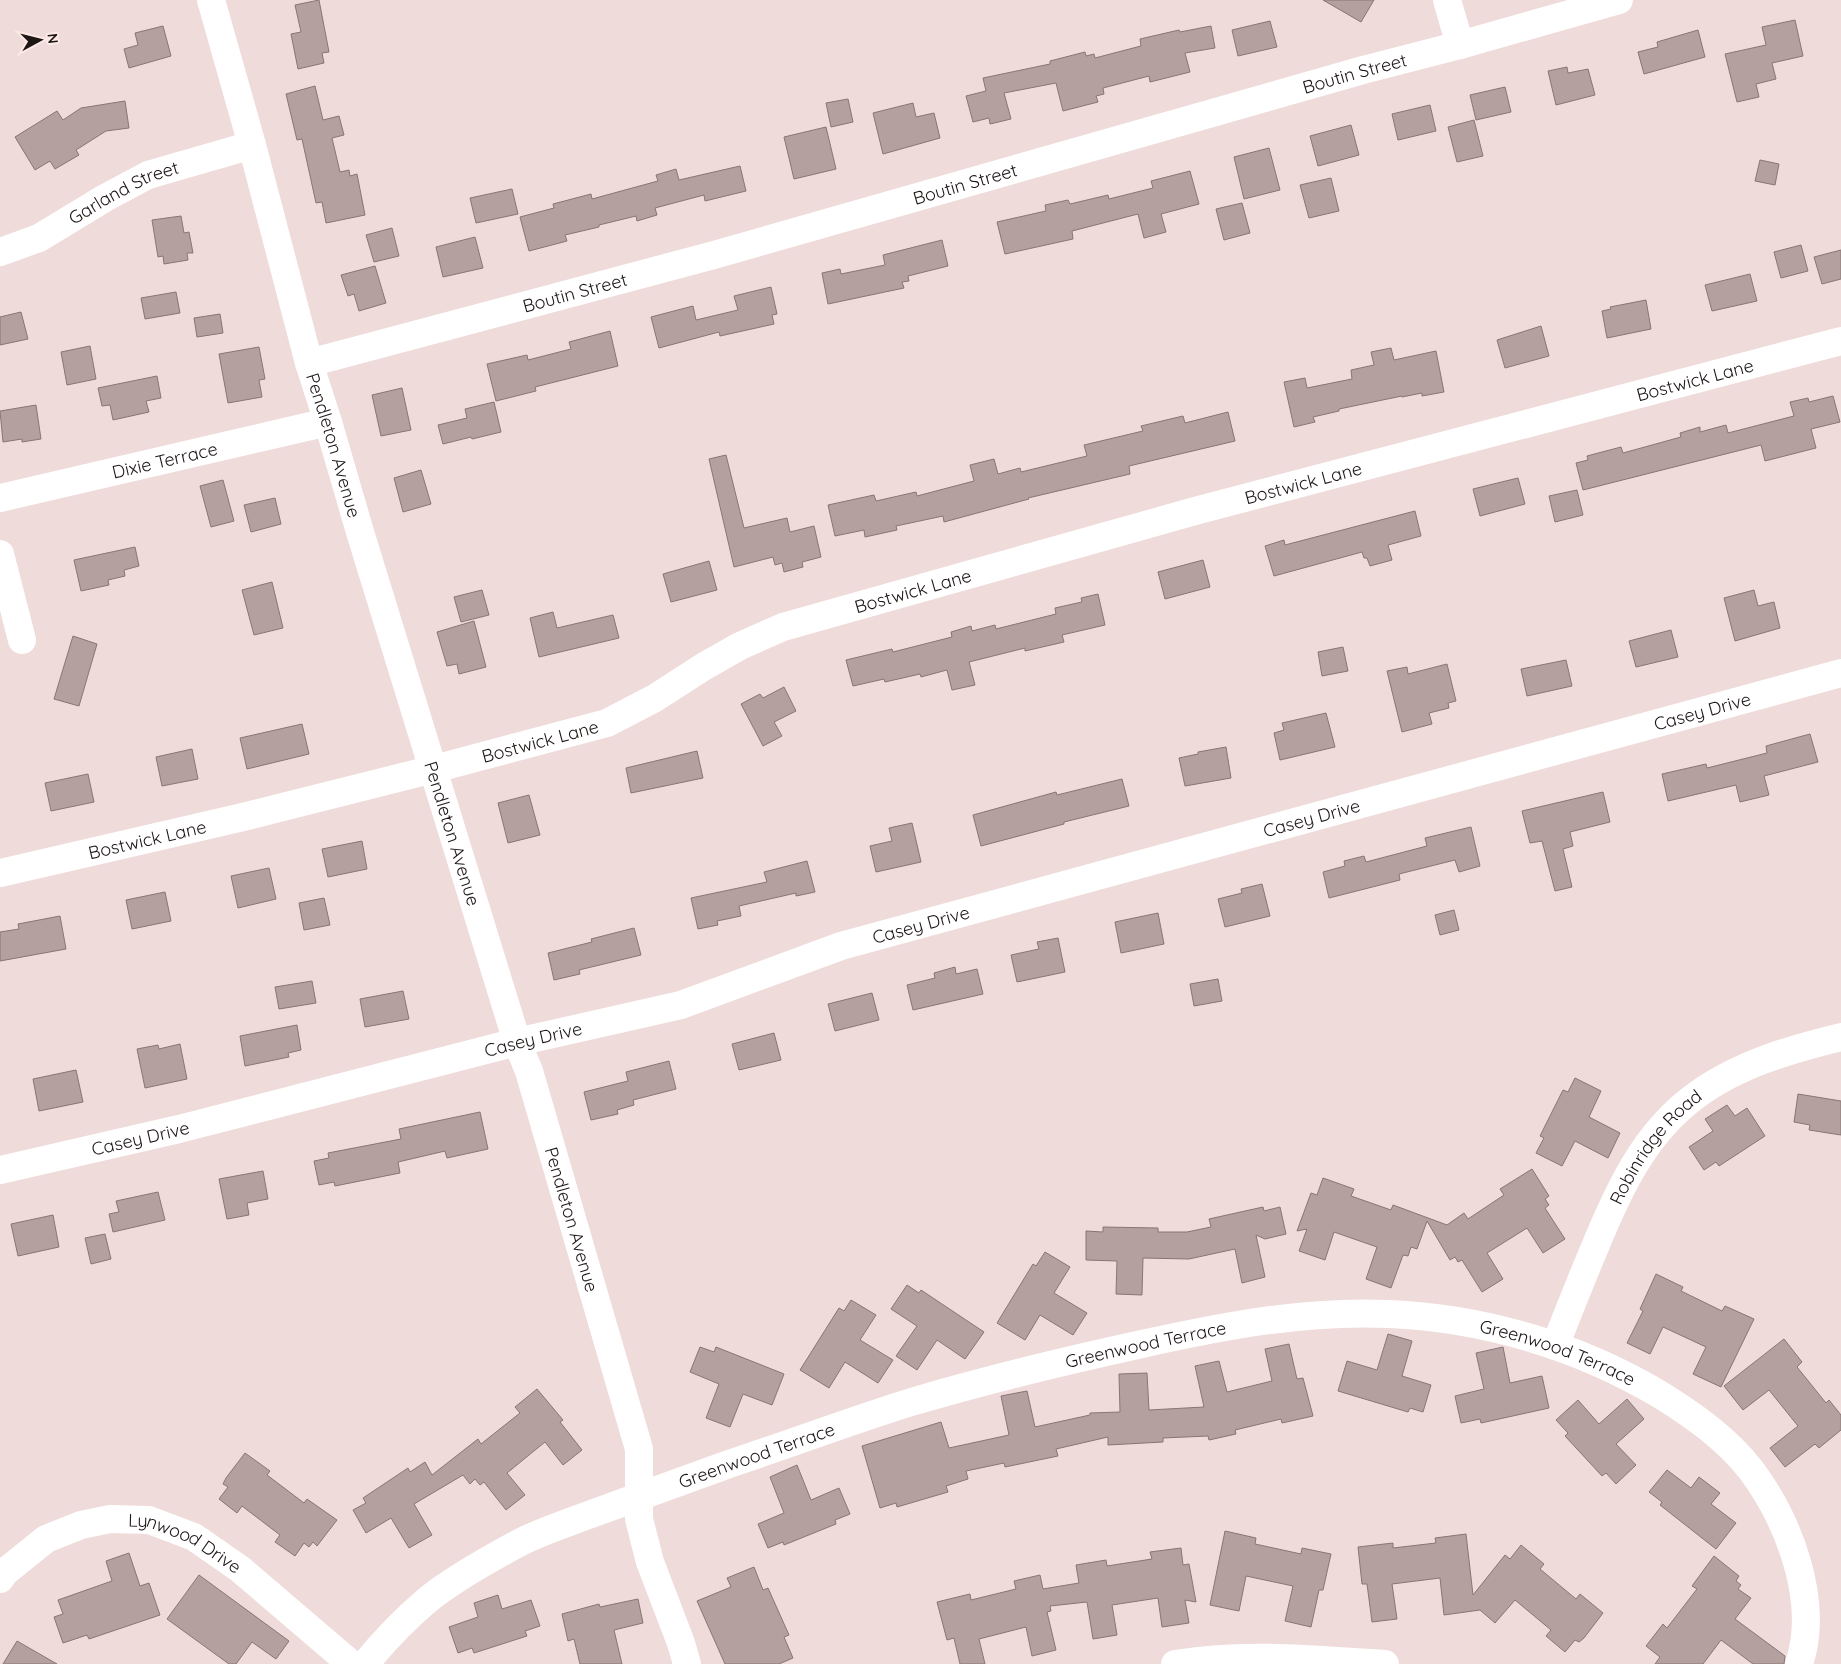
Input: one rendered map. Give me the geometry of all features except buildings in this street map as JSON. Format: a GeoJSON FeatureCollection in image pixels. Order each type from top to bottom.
{"type":"FeatureCollection","features":[{"type":"Feature","properties":{"kind":"street","name":"Pendleton Avenue"},"geometry":{"type":"LineString","coordinates":[[211,0],[252,145],[309,362],[517,1042],[529,1071],[639,1449],[640,1474],[637,1496],[639,1519],[650,1562],[681,1643],[687,1664]]}},
{"type":"Feature","properties":{"kind":"street"},"geometry":{"type":"LineString","coordinates":[[1447,0],[1460,45]]}},
{"type":"Feature","properties":{"kind":"street","name":"Boutin Street"},"geometry":{"type":"LineString","coordinates":[[309,362],[714,255],[1362,70],[1460,45],[1619,0]]}},
{"type":"Feature","properties":{"kind":"street","name":"Garland Street"},"geometry":{"type":"LineString","coordinates":[[0,252],[39,238],[105,198],[148,175],[252,145]]}},
{"type":"Feature","properties":{"kind":"street","name":"Bostwick Lane"},"geometry":{"type":"LineString","coordinates":[[0,873],[242,817],[434,769],[606,723],[655,698],[740,646],[783,627],[1204,509],[1841,341]]}},
{"type":"Feature","properties":{"kind":"street","name":"Dixie Terrace"},"geometry":{"type":"LineString","coordinates":[[0,498],[328,422]]}},
{"type":"Feature","properties":{"kind":"street"},"geometry":{"type":"LineString","coordinates":[[0,554],[22,640]]}},
{"type":"Feature","properties":{"kind":"street","name":"Casey Drive"},"geometry":{"type":"LineString","coordinates":[[0,1170],[179,1129],[517,1042],[681,1005],[841,946],[1841,673]]}},
{"type":"Feature","properties":{"kind":"street","name":"Robinridge Road"},"geometry":{"type":"LineString","coordinates":[[1555,1346],[1616,1200],[1640,1155],[1667,1120],[1695,1096],[1734,1073],[1784,1053],[1841,1037]]}},
{"type":"Feature","properties":{"kind":"street","name":"Greenwood Terrace"},"geometry":{"type":"LineString","coordinates":[[365,1664],[387,1637],[427,1600],[477,1567],[523,1541],[637,1496],[907,1403],[1108,1351],[1231,1327],[1330,1314],[1390,1314],[1438,1318],[1484,1326],[1555,1346],[1616,1371],[1675,1404],[1705,1424],[1732,1448],[1750,1469],[1770,1497],[1788,1536],[1799,1570],[1804,1600],[1805,1636],[1799,1664]]}},
{"type":"Feature","properties":{"kind":"street","name":"Lynwood Drive"},"geometry":{"type":"LineString","coordinates":[[0,1579],[5,1572],[46,1539],[72,1529],[110,1519],[149,1520],[194,1536],[240,1570],[351,1664]]}},
{"type":"Feature","properties":{"kind":"street"},"geometry":{"type":"LineString","coordinates":[[1175,1664],[1212,1658],[1260,1656],[1385,1664]]}}]}
